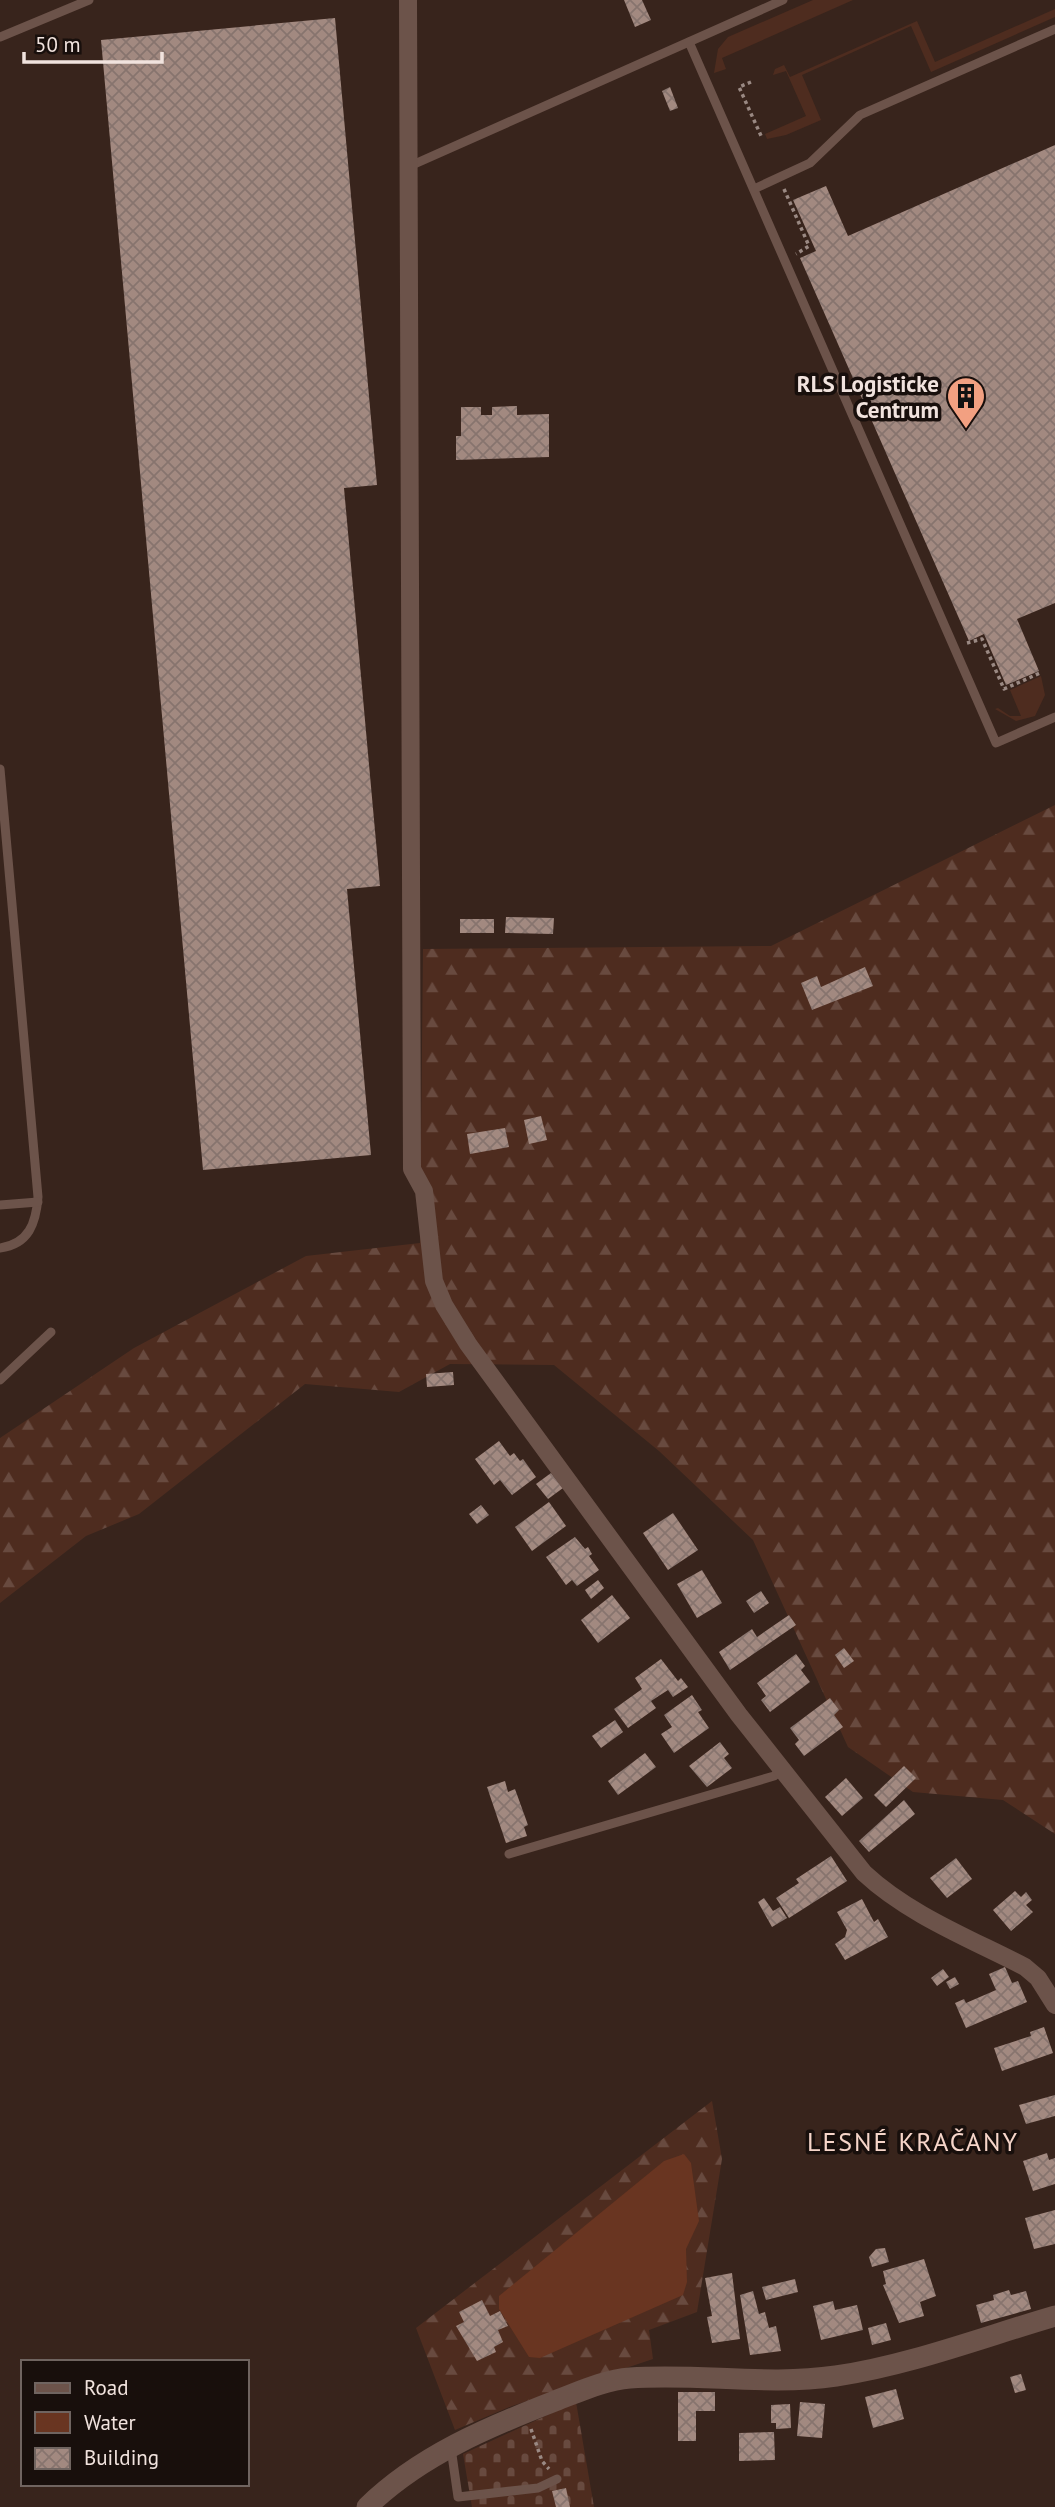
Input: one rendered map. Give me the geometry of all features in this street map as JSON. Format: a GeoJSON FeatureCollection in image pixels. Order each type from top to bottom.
{"type":"FeatureCollection","features":[{"type":"Feature","properties":{"kind":"street"},"geometry":{"type":"LineString","coordinates":[[408,0],[412,1169],[424,1191],[434,1281],[444,1305],[468,1344],[781,1770],[864,1873],[884,1892],[1025,1967],[1038,1978],[1055,2005]]}},
{"type":"Feature","properties":{"kind":"street"},"geometry":{"type":"LineString","coordinates":[[367,2507],[424,2462],[524,2413],[601,2384],[626,2378],[676,2376],[751,2382],[837,2376],[877,2368],[1055,2316]]}},
{"type":"Feature","properties":{"kind":"lane"},"geometry":{"type":"LineString","coordinates":[[0,37],[89,0]]}},
{"type":"Feature","properties":{"kind":"lane"},"geometry":{"type":"LineString","coordinates":[[410,166],[783,0]]}},
{"type":"Feature","properties":{"kind":"lane"},"geometry":{"type":"LineString","coordinates":[[754,188],[810,163],[860,115],[1055,29]]}},
{"type":"Feature","properties":{"kind":"lane"},"geometry":{"type":"LineString","coordinates":[[689,42],[996,743],[1055,717]]}},
{"type":"Feature","properties":{"kind":"lane"},"geometry":{"type":"LineString","coordinates":[[0,769],[38,1202],[31,1231],[20,1241],[0,1248]]}},
{"type":"Feature","properties":{"kind":"lane"},"geometry":{"type":"LineString","coordinates":[[0,1205],[38,1202]]}},
{"type":"Feature","properties":{"kind":"lane"},"geometry":{"type":"LineString","coordinates":[[0,1380],[51,1332]]}},
{"type":"Feature","properties":{"kind":"lane"},"geometry":{"type":"LineString","coordinates":[[509,1854],[695,1801],[774,1776],[781,1770]]}},
{"type":"Feature","properties":{"kind":"lane"},"geometry":{"type":"LineString","coordinates":[[451,2448],[458,2497],[538,2488],[557,2479]]}},
{"type":"Feature","properties":{"kind":"path"},"geometry":{"type":"LineString","coordinates":[[751,82],[739,87],[762,138]]}},
{"type":"Feature","properties":{"kind":"path"},"geometry":{"type":"LineString","coordinates":[[783,187],[809,246],[795,252],[801,265]]}},
{"type":"Feature","properties":{"kind":"path"},"geometry":{"type":"LineString","coordinates":[[962,632],[968,645],[982,639],[1004,689],[1040,673]]}},
{"type":"Feature","properties":{"kind":"path"},"geometry":{"type":"LineString","coordinates":[[524,2413],[542,2460],[557,2479]]}},
{"type":"Feature","properties":{"kind":"green space"},"geometry":{"type":"Polygon","coordinates":[[[813,0],[853,0],[722,58],[726,69],[714,73],[718,49],[728,37],[813,0]]]}},
{"type":"Feature","properties":{"kind":"green space"},"geometry":{"type":"Polygon","coordinates":[[[1055,9],[1055,17],[931,72],[911,26],[802,75],[821,120],[786,135],[767,139],[765,134],[806,116],[786,71],[773,75],[775,69],[784,65],[790,77],[917,21],[935,62],[1055,9]]]}},
{"type":"Feature","properties":{"kind":"green space"},"geometry":{"type":"Polygon","coordinates":[[[1041,676],[1045,695],[1035,716],[1016,721],[995,709],[998,708],[1010,716],[1021,716],[1010,690],[1041,676]]]}},
{"type":"Feature","properties":{"kind":"green space"},"geometry":{"type":"Polygon","coordinates":[[[1055,805],[1055,1834],[1003,1800],[913,1792],[848,1747],[753,1540],[659,1451],[554,1365],[450,1364],[399,1392],[305,1384],[139,1514],[86,1536],[0,1603],[0,1438],[134,1348],[306,1256],[420,1243],[423,949],[771,946],[1055,805]]]}},
{"type":"Feature","properties":{"kind":"green space"},"geometry":{"type":"Polygon","coordinates":[[[712,2101],[722,2159],[697,2312],[649,2330],[653,2359],[512,2406],[455,2430],[416,2328],[712,2101]]]}},
{"type":"Feature","properties":{"kind":"green space"},"geometry":{"type":"Polygon","coordinates":[[[576,2402],[594,2507],[472,2507],[463,2454],[576,2402]]]}},
{"type":"Feature","properties":{"kind":"water"},"geometry":{"type":"Polygon","coordinates":[[[684,2154],[691,2163],[699,2221],[686,2249],[687,2282],[683,2295],[540,2358],[529,2357],[499,2309],[499,2296],[664,2161],[684,2154]]]}},
{"type":"Feature","properties":{"kind":"building"},"geometry":{"type":"Polygon","coordinates":[[[624,0],[642,0],[651,20],[635,27],[624,0]]]}},
{"type":"Feature","properties":{"kind":"building"},"geometry":{"type":"Polygon","coordinates":[[[335,18],[377,485],[344,488],[380,886],[347,889],[371,1155],[203,1170],[101,40],[335,18]]]}},
{"type":"Feature","properties":{"kind":"building"},"geometry":{"type":"Polygon","coordinates":[[[670,87],[678,108],[670,111],[662,91],[670,87]]]}},
{"type":"Feature","properties":{"kind":"building","name":"RLS Logisticke Centrum"},"geometry":{"type":"Polygon","coordinates":[[[1055,145],[1055,603],[1017,619],[1039,671],[1006,685],[984,634],[969,641],[800,258],[816,251],[793,200],[826,186],[848,236],[1055,145]]]}},
{"type":"Feature","properties":{"kind":"building"},"geometry":{"type":"Polygon","coordinates":[[[517,406],[517,415],[549,414],[549,457],[456,460],[456,436],[461,436],[461,407],[481,407],[481,415],[492,415],[492,407],[517,406]]]}},
{"type":"Feature","properties":{"kind":"building"},"geometry":{"type":"Polygon","coordinates":[[[506,917],[554,918],[553,934],[505,933],[506,917]]]}},
{"type":"Feature","properties":{"kind":"building"},"geometry":{"type":"Polygon","coordinates":[[[460,919],[494,919],[494,933],[460,933],[460,919]]]}},
{"type":"Feature","properties":{"kind":"building"},"geometry":{"type":"Polygon","coordinates":[[[865,967],[873,986],[812,1010],[801,983],[817,976],[821,987],[865,967]]]}},
{"type":"Feature","properties":{"kind":"building"},"geometry":{"type":"Polygon","coordinates":[[[541,1116],[547,1140],[529,1144],[524,1120],[541,1116]]]}},
{"type":"Feature","properties":{"kind":"building"},"geometry":{"type":"Polygon","coordinates":[[[505,1128],[509,1147],[470,1154],[467,1134],[505,1128]]]}},
{"type":"Feature","properties":{"kind":"building"},"geometry":{"type":"Polygon","coordinates":[[[453,1372],[454,1385],[427,1387],[426,1374],[453,1372]]]}},
{"type":"Feature","properties":{"kind":"building"},"geometry":{"type":"Polygon","coordinates":[[[499,1441],[510,1456],[514,1453],[520,1461],[523,1459],[536,1477],[512,1495],[500,1480],[494,1485],[475,1459],[499,1441]]]}},
{"type":"Feature","properties":{"kind":"building"},"geometry":{"type":"Polygon","coordinates":[[[551,1473],[563,1488],[548,1499],[536,1484],[551,1473]]]}},
{"type":"Feature","properties":{"kind":"building"},"geometry":{"type":"Polygon","coordinates":[[[549,1502],[566,1526],[532,1551],[515,1527],[549,1502]]]}},
{"type":"Feature","properties":{"kind":"building"},"geometry":{"type":"Polygon","coordinates":[[[481,1505],[489,1515],[477,1524],[469,1514],[481,1505]]]}},
{"type":"Feature","properties":{"kind":"building"},"geometry":{"type":"Polygon","coordinates":[[[673,1513],[698,1550],[668,1570],[643,1533],[673,1513]]]}},
{"type":"Feature","properties":{"kind":"building"},"geometry":{"type":"Polygon","coordinates":[[[575,1537],[585,1549],[588,1547],[592,1554],[589,1556],[599,1570],[577,1586],[572,1580],[566,1585],[546,1557],[575,1537]]]}},
{"type":"Feature","properties":{"kind":"building"},"geometry":{"type":"Polygon","coordinates":[[[702,1570],[722,1603],[697,1618],[677,1584],[702,1570]]]}},
{"type":"Feature","properties":{"kind":"building"},"geometry":{"type":"Polygon","coordinates":[[[598,1580],[604,1588],[591,1599],[585,1590],[598,1580]]]}},
{"type":"Feature","properties":{"kind":"building"},"geometry":{"type":"Polygon","coordinates":[[[761,1591],[769,1603],[754,1613],[746,1601],[761,1591]]]}},
{"type":"Feature","properties":{"kind":"building"},"geometry":{"type":"Polygon","coordinates":[[[612,1595],[630,1618],[598,1643],[581,1620],[612,1595]]]}},
{"type":"Feature","properties":{"kind":"building"},"geometry":{"type":"Polygon","coordinates":[[[789,1615],[796,1625],[730,1670],[719,1652],[752,1629],[757,1637],[789,1615]]]}},
{"type":"Feature","properties":{"kind":"building"},"geometry":{"type":"Polygon","coordinates":[[[844,1648],[854,1661],[844,1668],[835,1655],[844,1648]]]}},
{"type":"Feature","properties":{"kind":"building"},"geometry":{"type":"Polygon","coordinates":[[[796,1654],[805,1666],[801,1670],[810,1682],[770,1712],[761,1700],[766,1696],[757,1683],[796,1654]]]}},
{"type":"Feature","properties":{"kind":"building"},"geometry":{"type":"Polygon","coordinates":[[[661,1659],[678,1681],[681,1678],[688,1687],[673,1697],[668,1690],[651,1701],[656,1708],[628,1728],[614,1709],[642,1689],[635,1678],[661,1659]]]}},
{"type":"Feature","properties":{"kind":"building"},"geometry":{"type":"Polygon","coordinates":[[[692,1695],[702,1710],[698,1712],[709,1728],[674,1753],[661,1734],[672,1727],[664,1715],[692,1695]]]}},
{"type":"Feature","properties":{"kind":"building"},"geometry":{"type":"Polygon","coordinates":[[[830,1698],[839,1710],[834,1715],[843,1727],[804,1756],[795,1744],[799,1740],[790,1728],[830,1698]]]}},
{"type":"Feature","properties":{"kind":"building"},"geometry":{"type":"Polygon","coordinates":[[[615,1720],[623,1732],[601,1748],[592,1736],[615,1720]]]}},
{"type":"Feature","properties":{"kind":"building"},"geometry":{"type":"Polygon","coordinates":[[[720,1742],[729,1754],[724,1758],[732,1768],[707,1787],[689,1766],[720,1742]]]}},
{"type":"Feature","properties":{"kind":"building"},"geometry":{"type":"Polygon","coordinates":[[[645,1753],[656,1767],[618,1795],[608,1781],[645,1753]]]}},
{"type":"Feature","properties":{"kind":"building"},"geometry":{"type":"Polygon","coordinates":[[[904,1766],[916,1778],[886,1807],[874,1795],[904,1766]]]}},
{"type":"Feature","properties":{"kind":"building"},"geometry":{"type":"Polygon","coordinates":[[[846,1778],[863,1798],[842,1816],[825,1797],[846,1778]]]}},
{"type":"Feature","properties":{"kind":"building"},"geometry":{"type":"Polygon","coordinates":[[[505,1781],[508,1792],[515,1789],[528,1825],[524,1827],[527,1836],[506,1843],[487,1787],[505,1781]]]}},
{"type":"Feature","properties":{"kind":"building"},"geometry":{"type":"Polygon","coordinates":[[[904,1800],[915,1814],[869,1852],[859,1841],[904,1800]]]}},
{"type":"Feature","properties":{"kind":"building"},"geometry":{"type":"Polygon","coordinates":[[[831,1856],[847,1881],[789,1918],[776,1898],[799,1883],[796,1879],[831,1856]]]}},
{"type":"Feature","properties":{"kind":"building"},"geometry":{"type":"Polygon","coordinates":[[[956,1858],[972,1879],[947,1898],[930,1878],[956,1858]]]}},
{"type":"Feature","properties":{"kind":"building"},"geometry":{"type":"Polygon","coordinates":[[[1015,1891],[1021,1897],[1026,1892],[1032,1900],[1026,1905],[1033,1912],[1011,1931],[993,1910],[1015,1891]]]}},
{"type":"Feature","properties":{"kind":"building"},"geometry":{"type":"Polygon","coordinates":[[[764,1898],[773,1911],[780,1907],[787,1918],[772,1927],[758,1902],[764,1898]]]}},
{"type":"Feature","properties":{"kind":"building"},"geometry":{"type":"Polygon","coordinates":[[[862,1899],[874,1922],[878,1919],[888,1937],[845,1960],[835,1944],[845,1937],[847,1930],[837,1912],[862,1899]]]}},
{"type":"Feature","properties":{"kind":"building"},"geometry":{"type":"Polygon","coordinates":[[[1005,1967],[1012,1983],[1018,1981],[1027,2002],[966,2028],[955,2003],[964,1999],[966,2003],[996,1990],[989,1974],[1005,1967]]]}},
{"type":"Feature","properties":{"kind":"building"},"geometry":{"type":"Polygon","coordinates":[[[943,1969],[949,1977],[937,1986],[931,1978],[943,1969]]]}},
{"type":"Feature","properties":{"kind":"building"},"geometry":{"type":"Polygon","coordinates":[[[955,1977],[959,1984],[950,1989],[946,1982],[955,1977]]]}},
{"type":"Feature","properties":{"kind":"building"},"geometry":{"type":"Polygon","coordinates":[[[1044,2027],[1053,2053],[1002,2071],[994,2048],[1031,2036],[1030,2032],[1044,2027]]]}},
{"type":"Feature","properties":{"kind":"building"},"geometry":{"type":"Polygon","coordinates":[[[1055,2095],[1055,2116],[1026,2124],[1019,2105],[1055,2095]]]}},
{"type":"Feature","properties":{"kind":"building"},"geometry":{"type":"Polygon","coordinates":[[[1047,2153],[1049,2160],[1055,2158],[1055,2184],[1033,2191],[1023,2161],[1047,2153]]]}},
{"type":"Feature","properties":{"kind":"building"},"geometry":{"type":"Polygon","coordinates":[[[1055,2210],[1055,2244],[1034,2249],[1025,2218],[1055,2210]]]}},
{"type":"Feature","properties":{"kind":"building"},"geometry":{"type":"Polygon","coordinates":[[[885,2248],[889,2262],[872,2267],[869,2257],[876,2249],[885,2248]]]}},
{"type":"Feature","properties":{"kind":"building"},"geometry":{"type":"Polygon","coordinates":[[[924,2259],[936,2296],[920,2302],[924,2316],[899,2323],[883,2285],[886,2284],[883,2271],[924,2259]]]}},
{"type":"Feature","properties":{"kind":"building"},"geometry":{"type":"Polygon","coordinates":[[[732,2273],[740,2339],[712,2343],[707,2317],[712,2316],[705,2278],[732,2273]]]}},
{"type":"Feature","properties":{"kind":"building"},"geometry":{"type":"Polygon","coordinates":[[[795,2279],[798,2292],[766,2300],[762,2287],[795,2279]]]}},
{"type":"Feature","properties":{"kind":"building"},"geometry":{"type":"Polygon","coordinates":[[[1009,2290],[1011,2295],[1026,2291],[1031,2309],[981,2323],[976,2305],[994,2300],[993,2295],[1009,2290]]]}},
{"type":"Feature","properties":{"kind":"building"},"geometry":{"type":"Polygon","coordinates":[[[753,2291],[759,2314],[765,2312],[769,2328],[776,2326],[781,2351],[750,2355],[740,2295],[753,2291]]]}},
{"type":"Feature","properties":{"kind":"building"},"geometry":{"type":"Polygon","coordinates":[[[482,2300],[490,2316],[500,2311],[508,2326],[498,2330],[503,2342],[494,2347],[496,2352],[477,2361],[456,2326],[464,2322],[459,2312],[482,2300]]]}},
{"type":"Feature","properties":{"kind":"building"},"geometry":{"type":"Polygon","coordinates":[[[833,2301],[835,2310],[857,2305],[863,2330],[821,2340],[813,2306],[833,2301]]]}},
{"type":"Feature","properties":{"kind":"building"},"geometry":{"type":"Polygon","coordinates":[[[886,2323],[891,2340],[872,2345],[868,2328],[886,2323]]]}},
{"type":"Feature","properties":{"kind":"building"},"geometry":{"type":"Polygon","coordinates":[[[1021,2374],[1026,2390],[1015,2393],[1010,2377],[1021,2374]]]}},
{"type":"Feature","properties":{"kind":"building"},"geometry":{"type":"Polygon","coordinates":[[[896,2389],[904,2419],[873,2428],[865,2397],[896,2389]]]}},
{"type":"Feature","properties":{"kind":"building"},"geometry":{"type":"Polygon","coordinates":[[[678,2392],[715,2392],[715,2411],[696,2411],[696,2441],[678,2441],[678,2392]]]}},
{"type":"Feature","properties":{"kind":"building"},"geometry":{"type":"Polygon","coordinates":[[[800,2402],[825,2404],[822,2438],[797,2436],[800,2402]]]}},
{"type":"Feature","properties":{"kind":"building"},"geometry":{"type":"Polygon","coordinates":[[[790,2404],[791,2428],[776,2429],[776,2423],[771,2423],[771,2405],[790,2404]]]}},
{"type":"Feature","properties":{"kind":"building"},"geometry":{"type":"Polygon","coordinates":[[[774,2432],[775,2460],[739,2461],[739,2433],[774,2432]]]}},
{"type":"Feature","properties":{"kind":"building"},"geometry":{"type":"Polygon","coordinates":[[[566,2488],[570,2507],[556,2507],[552,2491],[566,2488]]]}},
{"type":"Feature","properties":{"kind":"place","name":"RLS Logisticke Centrum"},"geometry":{"type":"Point","coordinates":[966,430]}},
{"type":"Feature","properties":{"kind":"district","name":"LESNÉ KRAČANY"},"geometry":{"type":"Point","coordinates":[913,2141]}}]}
